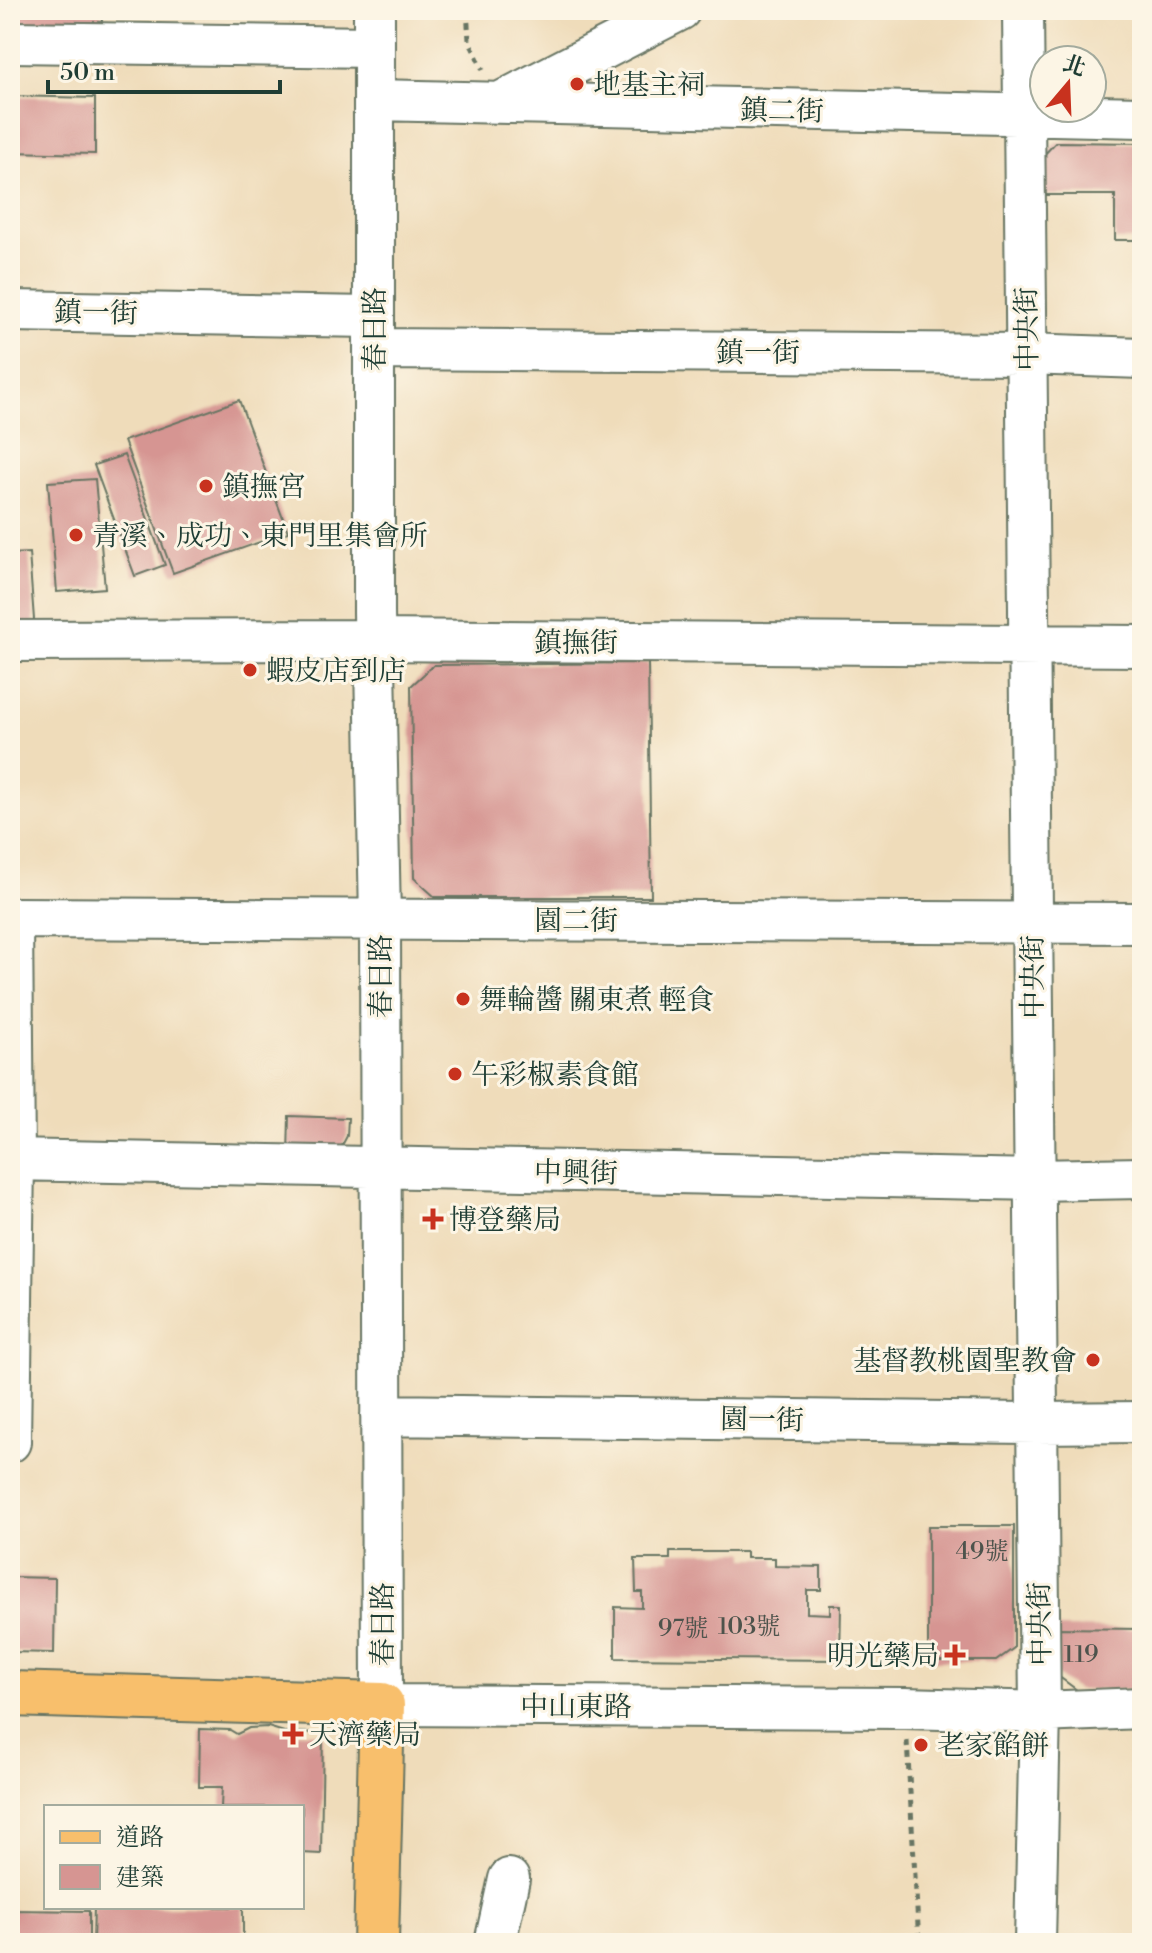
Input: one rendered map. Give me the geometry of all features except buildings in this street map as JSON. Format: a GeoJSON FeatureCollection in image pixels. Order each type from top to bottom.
{"type":"FeatureCollection","features":[{"type":"Feature","properties":{"kind":"main road","name":"中山東路"},"geometry":{"type":"LineString","coordinates":[[10,1694],[382,1705]]}},
{"type":"Feature","properties":{"kind":"main road","name":"春日路"},"geometry":{"type":"LineString","coordinates":[[376,1943],[382,1705]]}},
{"type":"Feature","properties":{"kind":"street"},"geometry":{"type":"LineString","coordinates":[[500,103],[680,10]]}},
{"type":"Feature","properties":{"kind":"street","name":"中央街"},"geometry":{"type":"LineString","coordinates":[[1023,10],[1040,1712],[1035,1943]]}},
{"type":"Feature","properties":{"kind":"street"},"geometry":{"type":"LineString","coordinates":[[10,42],[374,29]]}},
{"type":"Feature","properties":{"kind":"street","name":"春日路"},"geometry":{"type":"LineString","coordinates":[[374,29],[374,640],[380,919],[382,1705]]}},
{"type":"Feature","properties":{"kind":"street","name":"鎮二街"},"geometry":{"type":"LineString","coordinates":[[374,100],[1142,117]]}},
{"type":"Feature","properties":{"kind":"street","name":"鎮一街"},"geometry":{"type":"LineString","coordinates":[[10,311],[374,333],[1142,358]]}},
{"type":"Feature","properties":{"kind":"street","name":"鎮撫街"},"geometry":{"type":"LineString","coordinates":[[10,641],[374,640],[1142,646]]}},
{"type":"Feature","properties":{"kind":"street"},"geometry":{"type":"LineString","coordinates":[[10,1442],[11,918]]}},
{"type":"Feature","properties":{"kind":"street","name":"園二街"},"geometry":{"type":"LineString","coordinates":[[11,918],[1142,923]]}},
{"type":"Feature","properties":{"kind":"street","name":"中興街"},"geometry":{"type":"LineString","coordinates":[[12,1160],[1034,1180],[1142,1178]]}},
{"type":"Feature","properties":{"kind":"street","name":"園一街"},"geometry":{"type":"LineString","coordinates":[[381,1415],[1142,1422]]}},
{"type":"Feature","properties":{"kind":"street","name":"中山東路"},"geometry":{"type":"LineString","coordinates":[[382,1705],[905,1708],[1040,1712],[1142,1708]]}},
{"type":"Feature","properties":{"kind":"street"},"geometry":{"type":"LineString","coordinates":[[495,1943],[509,1879]]}},
{"type":"Feature","properties":{"kind":"path"},"geometry":{"type":"LineString","coordinates":[[467,10],[469,40],[500,103]]}},
{"type":"Feature","properties":{"kind":"path"},"geometry":{"type":"LineString","coordinates":[[905,1708],[919,1943]]}},
{"type":"Feature","properties":{"kind":"place","name":"地基主祠"},"geometry":{"type":"Point","coordinates":[577,84]}},
{"type":"Feature","properties":{"kind":"place","name":"鎮撫宮"},"geometry":{"type":"Point","coordinates":[206,486]}},
{"type":"Feature","properties":{"kind":"place","name":"青溪、成功、東門里集會所"},"geometry":{"type":"Point","coordinates":[76,535]}},
{"type":"Feature","properties":{"kind":"place","name":"蝦皮店到店"},"geometry":{"type":"Point","coordinates":[250,670]}},
{"type":"Feature","properties":{"kind":"place","name":"舞輪醬 關東煮 輕食"},"geometry":{"type":"Point","coordinates":[463,999]}},
{"type":"Feature","properties":{"kind":"place","name":"午彩椒素食館"},"geometry":{"type":"Point","coordinates":[455,1074]}},
{"type":"Feature","properties":{"kind":"place","name":"博登藥局"},"geometry":{"type":"Point","coordinates":[433,1219]}},
{"type":"Feature","properties":{"kind":"place","name":"基督教桃園聖教會"},"geometry":{"type":"Point","coordinates":[1093,1360]}},
{"type":"Feature","properties":{"kind":"place","name":"明光藥局"},"geometry":{"type":"Point","coordinates":[955,1655]}},
{"type":"Feature","properties":{"kind":"place","name":"天濟藥局"},"geometry":{"type":"Point","coordinates":[293,1734]}},
{"type":"Feature","properties":{"kind":"place","name":"老家餡餅"},"geometry":{"type":"Point","coordinates":[921,1745]}}]}
